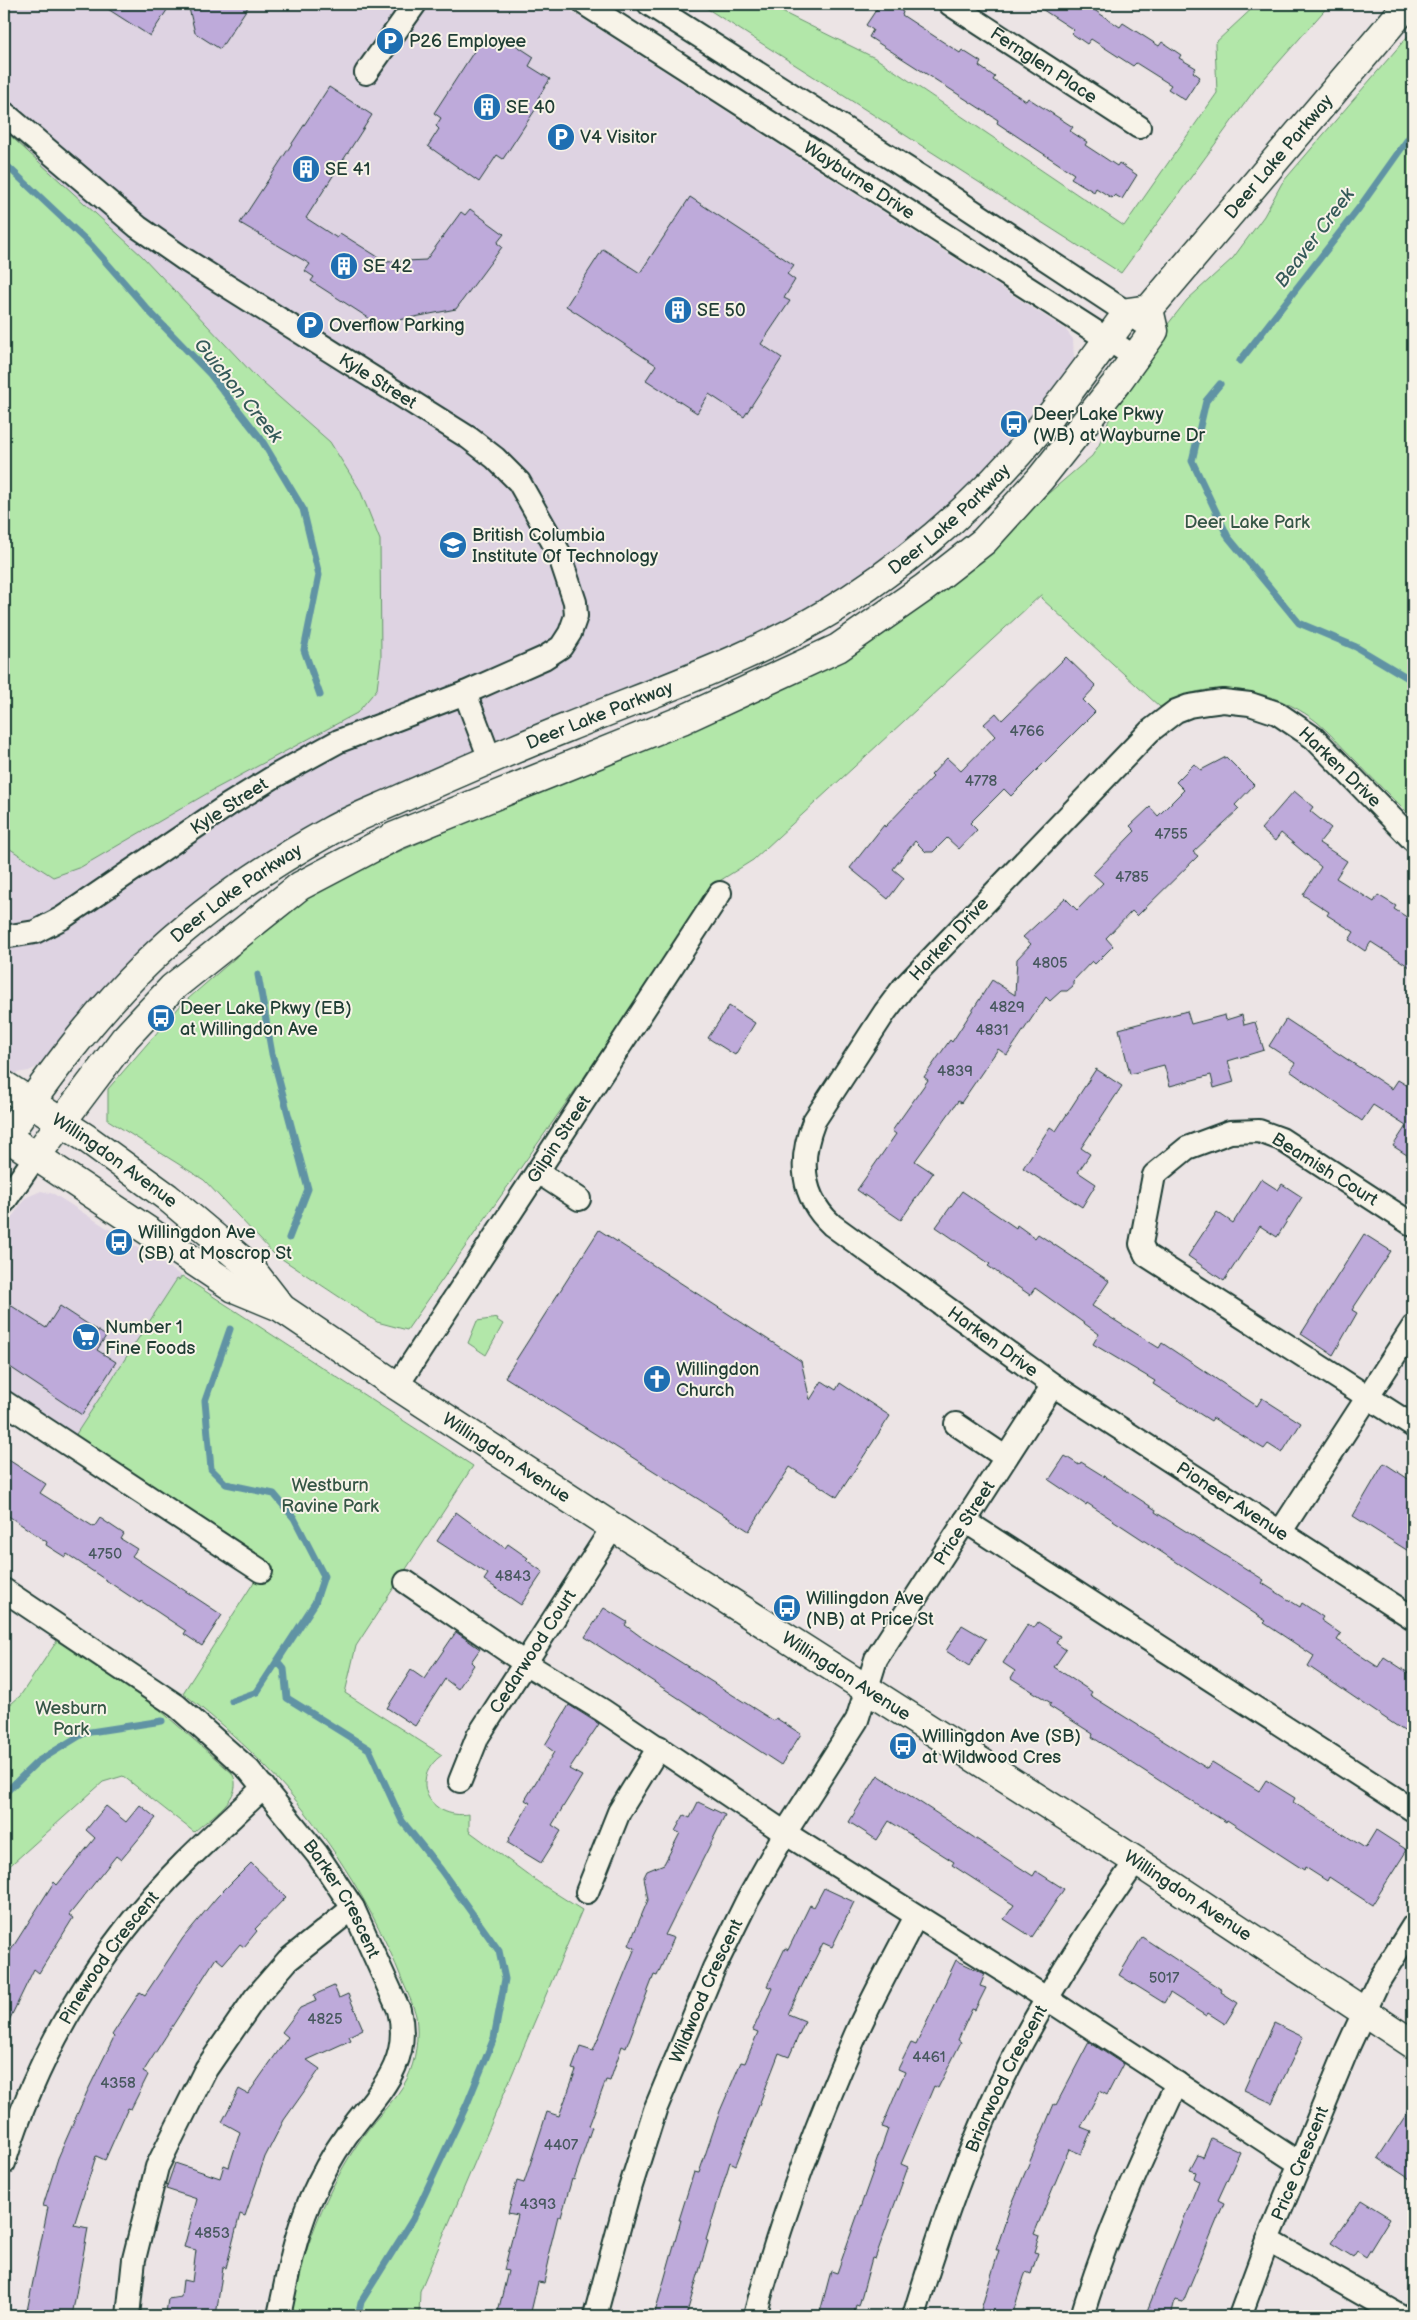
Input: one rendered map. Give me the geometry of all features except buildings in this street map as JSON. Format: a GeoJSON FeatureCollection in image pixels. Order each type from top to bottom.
{"type":"FeatureCollection","features":[{"type":"Feature","properties":{"kind":"main road","name":"Deer Lake Parkway"},"geometry":{"type":"LineString","coordinates":[[5,1137],[97,1016],[147,964],[200,918],[260,874],[332,830],[490,759],[731,662],[800,629],[850,599],[902,563],[950,523],[996,478],[1039,430],[1108,338],[1143,318],[1408,4]]}},
{"type":"Feature","properties":{"kind":"main road","name":"Deer Lake Parkway"},"geometry":{"type":"LineString","coordinates":[[36,1156],[125,1038],[172,988],[300,886],[395,836],[682,720],[838,648],[924,588],[984,541],[1035,485],[1135,357],[1143,318]]}},
{"type":"Feature","properties":{"kind":"main road","name":"Willingdon Avenue"},"geometry":{"type":"LineString","coordinates":[[4,1085],[167,1197],[249,1266],[280,1306]]}},
{"type":"Feature","properties":{"kind":"main road","name":"Willingdon Avenue"},"geometry":{"type":"LineString","coordinates":[[5,1137],[234,1288],[280,1306],[396,1386],[1136,1861],[1413,2044]]}},
{"type":"Feature","properties":{"kind":"street"},"geometry":{"type":"LineString","coordinates":[[366,73],[415,4]]}},
{"type":"Feature","properties":{"kind":"street","name":"Wayburne Drive"},"geometry":{"type":"LineString","coordinates":[[585,4],[1135,357]]}},
{"type":"Feature","properties":{"kind":"street","name":"Wayburne Drive"},"geometry":{"type":"LineString","coordinates":[[649,4],[1143,318]]}},
{"type":"Feature","properties":{"kind":"street","name":"Fernglen Place"},"geometry":{"type":"LineString","coordinates":[[950,4],[1139,127]]}},
{"type":"Feature","properties":{"kind":"street","name":"Kyle Street"},"geometry":{"type":"LineString","coordinates":[[4,113],[138,227],[184,259],[469,438],[495,458],[519,482],[558,551],[575,602],[576,616],[570,633],[561,647],[544,658],[465,693],[339,741],[275,776],[228,805],[62,918],[35,932],[4,937]]}},
{"type":"Feature","properties":{"kind":"street"},"geometry":{"type":"LineString","coordinates":[[465,693],[490,759]]}},
{"type":"Feature","properties":{"kind":"street","name":"Harken Drive"},"geometry":{"type":"LineString","coordinates":[[1053,1384],[832,1226],[822,1216],[808,1193],[804,1166],[809,1135],[814,1121],[885,1012],[922,967],[1150,731],[1176,711],[1189,706],[1222,701],[1250,704],[1289,719],[1314,738],[1413,840]]}},
{"type":"Feature","properties":{"kind":"street","name":"Gilpin Street"},"geometry":{"type":"LineString","coordinates":[[396,1386],[720,893]]}},
{"type":"Feature","properties":{"kind":"street","name":"Beamish Court"},"geometry":{"type":"LineString","coordinates":[[1367,1397],[1142,1250],[1141,1244],[1154,1176],[1187,1148],[1230,1132],[1259,1131],[1281,1139],[1413,1225]]}},
{"type":"Feature","properties":{"kind":"street"},"geometry":{"type":"LineString","coordinates":[[4,1202],[36,1156]]}},
{"type":"Feature","properties":{"kind":"street"},"geometry":{"type":"LineString","coordinates":[[538,1172],[579,1199]]}},
{"type":"Feature","properties":{"kind":"street"},"geometry":{"type":"LineString","coordinates":[[1281,1531],[1413,1327]]}},
{"type":"Feature","properties":{"kind":"street","name":"Price Street"},"geometry":{"type":"LineString","coordinates":[[866,1689],[876,1659],[1053,1384]]}},
{"type":"Feature","properties":{"kind":"street","name":"Pioneer Avenue"},"geometry":{"type":"LineString","coordinates":[[1053,1384],[1413,1618]]}},
{"type":"Feature","properties":{"kind":"street"},"geometry":{"type":"LineString","coordinates":[[1367,1397],[1413,1426]]}},
{"type":"Feature","properties":{"kind":"street"},"geometry":{"type":"LineString","coordinates":[[4,1402],[262,1571]]}},
{"type":"Feature","properties":{"kind":"street"},"geometry":{"type":"LineString","coordinates":[[956,1424],[1005,1457]]}},
{"type":"Feature","properties":{"kind":"street"},"geometry":{"type":"LineString","coordinates":[[965,1521],[1413,1810]]}},
{"type":"Feature","properties":{"kind":"street","name":"Cedarwood Court"},"geometry":{"type":"LineString","coordinates":[[460,1781],[478,1736],[613,1527]]}},
{"type":"Feature","properties":{"kind":"street"},"geometry":{"type":"LineString","coordinates":[[406,1582],[525,1663],[659,1748],[785,1833],[1048,2000],[1299,2163]]}},
{"type":"Feature","properties":{"kind":"street","name":"Barker Crescent"},"geometry":{"type":"LineString","coordinates":[[4,1590],[178,1706],[219,1741],[264,1787],[317,1854],[353,1908],[399,2010],[403,2024],[403,2041],[400,2054],[388,2080],[345,2137],[326,2167],[309,2204],[292,2251],[279,2316]]}},
{"type":"Feature","properties":{"kind":"street","name":"Wildwood Crescent"},"geometry":{"type":"LineString","coordinates":[[595,2316],[627,2198],[655,2110],[714,1968],[747,1901],[785,1833],[856,1720],[866,1689]]}},
{"type":"Feature","properties":{"kind":"street"},"geometry":{"type":"LineString","coordinates":[[587,1892],[619,1812],[659,1748]]}},
{"type":"Feature","properties":{"kind":"street","name":"Pinewood Crescent"},"geometry":{"type":"LineString","coordinates":[[4,2163],[14,2131],[34,2082],[72,2008],[102,1961],[123,1932],[166,1882],[264,1787]]}},
{"type":"Feature","properties":{"kind":"street","name":"Briarwood Crescent"},"geometry":{"type":"LineString","coordinates":[[914,2316],[943,2229],[985,2120],[1012,2062],[1048,2000],[1136,1861]]}},
{"type":"Feature","properties":{"kind":"street"},"geometry":{"type":"LineString","coordinates":[[128,2316],[134,2259],[157,2168],[206,2069],[255,1998],[288,1960],[353,1908]]}},
{"type":"Feature","properties":{"kind":"street"},"geometry":{"type":"LineString","coordinates":[[755,2316],[766,2272],[813,2139],[856,2033],[916,1916]]}},
{"type":"Feature","properties":{"kind":"street","name":"Price Crescent"},"geometry":{"type":"LineString","coordinates":[[1240,2316],[1299,2163],[1364,2012],[1378,1982],[1413,1926]]}},
{"type":"Feature","properties":{"kind":"street"},"geometry":{"type":"LineString","coordinates":[[1082,2316],[1094,2275],[1128,2186],[1177,2083]]}},
{"type":"Feature","properties":{"kind":"street"},"geometry":{"type":"LineString","coordinates":[[1268,2240],[1401,2316]]}},
{"type":"Feature","properties":{"kind":"shaded area","name":"British Columbia Institute Of Technology"},"geometry":{"type":"Polygon","coordinates":[[[4,4],[560,4],[1065,329],[1073,339],[1074,360],[1029,424],[954,503],[886,559],[810,610],[753,638],[376,795],[72,1026],[37,1067],[29,1071],[10,1074],[4,1071],[4,4]]]}},
{"type":"Feature","properties":{"kind":"shaded area"},"geometry":{"type":"Polygon","coordinates":[[[41,1191],[54,1194],[182,1276],[69,1445],[4,1402],[4,1229],[25,1198],[41,1191]]]}},
{"type":"Feature","properties":{"kind":"green space"},"geometry":{"type":"Polygon","coordinates":[[[700,4],[766,4],[877,59],[1124,226],[1217,93],[1215,43],[1257,4],[1330,4],[1256,88],[1121,273],[700,4]]]}},
{"type":"Feature","properties":{"kind":"green space","name":"Deer Lake Park"},"geometry":{"type":"Polygon","coordinates":[[[1413,30],[1413,819],[1317,722],[1300,710],[1281,701],[1261,694],[1219,689],[1198,691],[1178,697],[1160,707],[1041,598],[1042,594],[753,860],[713,885],[580,1083],[407,1330],[377,1322],[273,1253],[204,1180],[108,1120],[108,1089],[181,1005],[311,892],[398,852],[836,663],[926,604],[967,572],[1043,498],[1092,456],[1099,445],[1111,415],[1168,324],[1187,300],[1233,258],[1264,216],[1282,183],[1413,30]]]}},
{"type":"Feature","properties":{"kind":"green space"},"geometry":{"type":"Polygon","coordinates":[[[4,130],[142,256],[255,376],[330,442],[360,490],[380,540],[381,658],[377,689],[357,713],[213,790],[81,867],[53,877],[4,845],[4,130]]]}},
{"type":"Feature","properties":{"kind":"green space","name":"Westburn Ravine Park"},"geometry":{"type":"Polygon","coordinates":[[[182,1276],[473,1466],[356,1646],[345,1693],[442,1755],[432,1765],[426,1775],[425,1786],[428,1796],[434,1804],[443,1811],[455,1814],[469,1814],[469,1831],[538,1882],[582,1910],[420,2291],[419,2316],[291,2316],[301,2268],[317,2222],[350,2156],[374,2121],[398,2094],[407,2079],[415,2056],[417,2024],[411,2001],[366,1903],[321,1833],[288,1791],[263,1764],[224,1727],[183,1693],[261,1571],[69,1445],[177,1279],[179,1280],[182,1276]]]}},
{"type":"Feature","properties":{"kind":"green space"},"geometry":{"type":"Polygon","coordinates":[[[498,1318],[497,1320],[503,1324],[486,1355],[468,1343],[477,1321],[498,1318]]]}},
{"type":"Feature","properties":{"kind":"green space","name":"Wesburn Park"},"geometry":{"type":"Polygon","coordinates":[[[57,1641],[160,1710],[232,1773],[235,1782],[234,1790],[224,1806],[194,1832],[123,1776],[103,1782],[4,1871],[4,1710],[20,1696],[57,1641]]]}},
{"type":"Feature","properties":{"kind":"waterway","name":"Beaver Creek"},"geometry":{"type":"LineString","coordinates":[[1240,361],[1359,208],[1413,132]]}},
{"type":"Feature","properties":{"kind":"waterway","name":"Guichon Creek"},"geometry":{"type":"LineString","coordinates":[[4,163],[91,245],[148,310],[210,374],[261,439],[303,509],[319,575],[304,650],[320,695]]}},
{"type":"Feature","properties":{"kind":"waterway","name":"Beaver Creek"},"geometry":{"type":"LineString","coordinates":[[1220,384],[1206,401],[1192,461],[1228,537],[1299,623],[1356,647],[1408,678],[1413,683]]}},
{"type":"Feature","properties":{"kind":"waterway"},"geometry":{"type":"LineString","coordinates":[[258,975],[272,1054],[308,1189],[289,1238]]}},
{"type":"Feature","properties":{"kind":"waterway"},"geometry":{"type":"LineString","coordinates":[[230,1329],[205,1401],[211,1469],[226,1484],[274,1494],[294,1518],[324,1576],[315,1603],[257,1692],[232,1701]]}},
{"type":"Feature","properties":{"kind":"waterway"},"geometry":{"type":"LineString","coordinates":[[277,1661],[284,1669],[287,1698],[369,1749],[402,1821],[441,1870],[499,1951],[505,1979],[494,2038],[467,2104],[413,2219],[361,2302],[358,2316]]}},
{"type":"Feature","properties":{"kind":"waterway","name":"Guichon Creek"},"geometry":{"type":"LineString","coordinates":[[4,1794],[37,1762],[84,1733],[162,1721]]}},
{"type":"Feature","properties":{"kind":"place","name":"P26 Employee"},"geometry":{"type":"Point","coordinates":[390,41]}},
{"type":"Feature","properties":{"kind":"place","name":"SE 40"},"geometry":{"type":"Point","coordinates":[487,107]}},
{"type":"Feature","properties":{"kind":"place","name":"V4 Visitor"},"geometry":{"type":"Point","coordinates":[561,137]}},
{"type":"Feature","properties":{"kind":"place","name":"SE 41"},"geometry":{"type":"Point","coordinates":[306,169]}},
{"type":"Feature","properties":{"kind":"place","name":"SE 42"},"geometry":{"type":"Point","coordinates":[344,266]}},
{"type":"Feature","properties":{"kind":"place","name":"SE 50"},"geometry":{"type":"Point","coordinates":[678,310]}},
{"type":"Feature","properties":{"kind":"place","name":"Overflow Parking"},"geometry":{"type":"Point","coordinates":[310,325]}},
{"type":"Feature","properties":{"kind":"place","name":"Deer Lake Pkwy (WB) at Wayburne Dr"},"geometry":{"type":"Point","coordinates":[1014,424]}},
{"type":"Feature","properties":{"kind":"place","name":"British Columbia Institute Of Technology"},"geometry":{"type":"Point","coordinates":[453,545]}},
{"type":"Feature","properties":{"kind":"place","name":"Deer Lake Pkwy (EB) at Willingdon Ave"},"geometry":{"type":"Point","coordinates":[161,1018]}},
{"type":"Feature","properties":{"kind":"place","name":"Willingdon Ave (SB) at Moscrop St"},"geometry":{"type":"Point","coordinates":[119,1242]}},
{"type":"Feature","properties":{"kind":"place","name":"Number 1 Fine Foods"},"geometry":{"type":"Point","coordinates":[86,1337]}},
{"type":"Feature","properties":{"kind":"place","name":"Willingdon Church"},"geometry":{"type":"Point","coordinates":[657,1379]}},
{"type":"Feature","properties":{"kind":"place","name":"Willingdon Ave (NB) at Price St"},"geometry":{"type":"Point","coordinates":[787,1608]}},
{"type":"Feature","properties":{"kind":"place","name":"Willingdon Ave (SB) at Wildwood Cres"},"geometry":{"type":"Point","coordinates":[903,1746]}}]}
